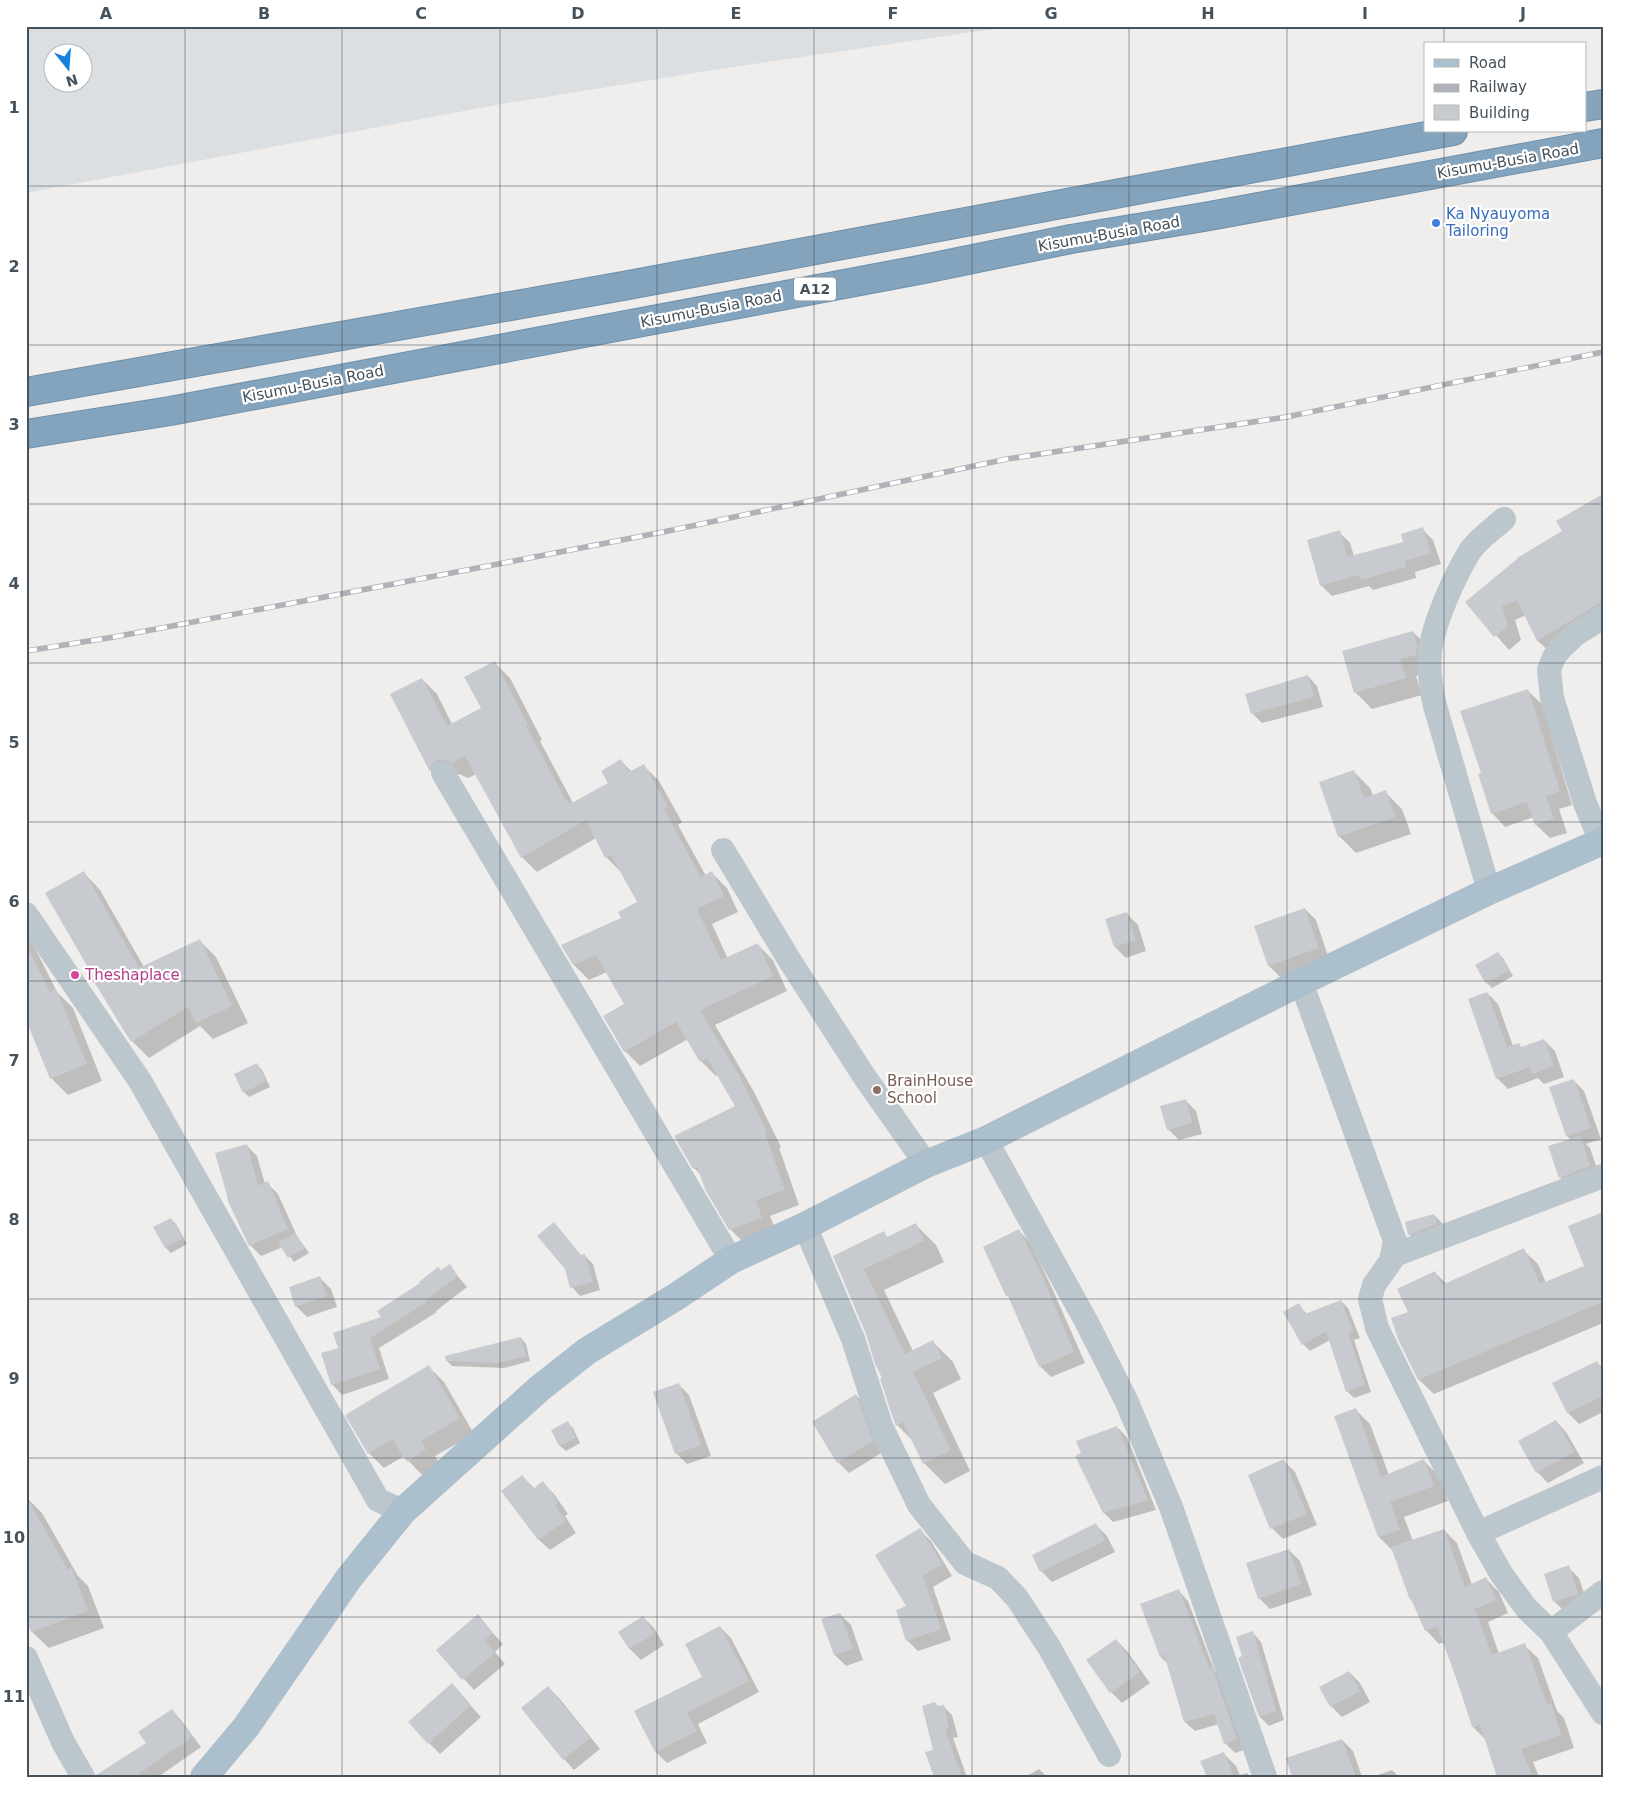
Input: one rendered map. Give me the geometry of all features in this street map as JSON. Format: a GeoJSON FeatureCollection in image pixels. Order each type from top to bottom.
{"type":"FeatureCollection","features":[{"type":"Feature","properties":{"kind":"highway"},"geometry":{"type":"LineString","coordinates":[[1586,107],[1603,104]]}},
{"type":"Feature","properties":{"kind":"highway","name":"A12"},"geometry":{"type":"LineString","coordinates":[[26,392],[633,284],[1447,132]]}},
{"type":"Feature","properties":{"kind":"highway","name":"Kisumu-Busia Road"},"geometry":{"type":"LineString","coordinates":[[26,434],[180,409],[1071,240],[1603,143]]}},
{"type":"Feature","properties":{"kind":"main road"},"geometry":{"type":"LineString","coordinates":[[204,1777],[246,1727],[349,1578],[404,1512],[540,1388],[587,1351],[674,1298],[731,1260],[805,1226],[926,1164],[986,1140],[1300,982],[1489,891],[1602,842]]}},
{"type":"Feature","properties":{"kind":"street"},"geometry":{"type":"LineString","coordinates":[[1489,891],[1435,706],[1430,681],[1430,651],[1436,626],[1450,591],[1471,550],[1504,519]]}},
{"type":"Feature","properties":{"kind":"street"},"geometry":{"type":"LineString","coordinates":[[1602,842],[1585,803],[1552,698],[1549,670],[1561,648],[1576,634],[1603,617]]}},
{"type":"Feature","properties":{"kind":"street"},"geometry":{"type":"LineString","coordinates":[[443,773],[731,1260]]}},
{"type":"Feature","properties":{"kind":"street"},"geometry":{"type":"LineString","coordinates":[[723,850],[795,969],[864,1076],[926,1164]]}},
{"type":"Feature","properties":{"kind":"street"},"geometry":{"type":"LineString","coordinates":[[26,914],[140,1081],[378,1500],[404,1512]]}},
{"type":"Feature","properties":{"kind":"street"},"geometry":{"type":"LineString","coordinates":[[1300,982],[1395,1241],[1391,1261],[1374,1285],[1370,1300],[1377,1328],[1478,1533],[1502,1575],[1527,1609],[1551,1632],[1603,1713]]}},
{"type":"Feature","properties":{"kind":"street"},"geometry":{"type":"LineString","coordinates":[[986,1140],[1086,1321],[1126,1400],[1170,1507],[1265,1777]]}},
{"type":"Feature","properties":{"kind":"street"},"geometry":{"type":"LineString","coordinates":[[1392,1256],[1603,1176]]}},
{"type":"Feature","properties":{"kind":"street"},"geometry":{"type":"LineString","coordinates":[[805,1226],[854,1339],[882,1426],[918,1505],[965,1563],[998,1578],[1017,1598],[1049,1647],[1109,1755]]}},
{"type":"Feature","properties":{"kind":"street"},"geometry":{"type":"LineString","coordinates":[[1478,1533],[1603,1477]]}},
{"type":"Feature","properties":{"kind":"street"},"geometry":{"type":"LineString","coordinates":[[1551,1632],[1603,1592]]}},
{"type":"Feature","properties":{"kind":"street"},"geometry":{"type":"LineString","coordinates":[[26,1658],[63,1742],[83,1777]]}},
{"type":"Feature","properties":{"kind":"shaded area"},"geometry":{"type":"Polygon","coordinates":[[[26,26],[1014,26],[720,69],[496,105],[26,193],[26,26]]]}},
{"type":"Feature","properties":{"kind":"building"},"geometry":{"type":"Polygon","coordinates":[[[1603,494],[1603,601],[1537,641],[1517,600],[1502,606],[1508,626],[1494,637],[1465,602],[1517,558],[1562,531],[1556,521],[1603,494]]]}},
{"type":"Feature","properties":{"kind":"building"},"geometry":{"type":"Polygon","coordinates":[[[1423,527],[1431,553],[1405,561],[1406,567],[1361,580],[1359,575],[1320,586],[1307,540],[1340,530],[1347,557],[1403,542],[1401,534],[1423,527]]]}},
{"type":"Feature","properties":{"kind":"building"},"geometry":{"type":"Polygon","coordinates":[[[1413,631],[1417,645],[1416,655],[1400,659],[1406,678],[1354,693],[1342,651],[1413,631]]]}},
{"type":"Feature","properties":{"kind":"building"},"geometry":{"type":"Polygon","coordinates":[[[495,661],[528,725],[526,726],[566,801],[570,804],[608,783],[601,771],[621,759],[629,772],[644,764],[668,807],[664,809],[701,877],[712,871],[724,896],[697,909],[721,960],[758,943],[773,976],[700,1010],[739,1075],[767,1132],[765,1133],[785,1190],[756,1200],[762,1218],[729,1230],[706,1191],[697,1167],[693,1169],[674,1136],[735,1106],[707,1058],[700,1062],[676,1022],[624,1052],[603,1016],[624,1004],[596,955],[573,965],[561,945],[621,918],[618,912],[637,902],[611,855],[605,858],[586,820],[521,858],[465,756],[452,763],[443,759],[436,761],[431,766],[430,772],[390,694],[422,678],[447,726],[481,708],[464,677],[495,661]]]}},
{"type":"Feature","properties":{"kind":"building"},"geometry":{"type":"Polygon","coordinates":[[[1308,675],[1314,697],[1251,714],[1245,694],[1308,675]]]}},
{"type":"Feature","properties":{"kind":"building"},"geometry":{"type":"Polygon","coordinates":[[[1528,689],[1560,791],[1546,796],[1554,819],[1535,825],[1527,802],[1491,814],[1478,774],[1481,773],[1460,711],[1528,689]]]}},
{"type":"Feature","properties":{"kind":"building"},"geometry":{"type":"Polygon","coordinates":[[[1354,770],[1364,798],[1386,790],[1395,817],[1338,837],[1319,782],[1354,770]]]}},
{"type":"Feature","properties":{"kind":"building"},"geometry":{"type":"Polygon","coordinates":[[[84,871],[139,968],[200,939],[232,1006],[196,1023],[188,1007],[131,1042],[88,972],[90,971],[45,893],[84,871]]]}},
{"type":"Feature","properties":{"kind":"building"},"geometry":{"type":"Polygon","coordinates":[[[1305,908],[1319,948],[1268,966],[1254,926],[1305,908]]]}},
{"type":"Feature","properties":{"kind":"building"},"geometry":{"type":"Polygon","coordinates":[[[1127,912],[1136,940],[1114,947],[1105,919],[1127,912]]]}},
{"type":"Feature","properties":{"kind":"building"},"geometry":{"type":"Polygon","coordinates":[[[26,944],[50,992],[56,989],[87,1064],[50,1079],[26,1020],[26,944]]]}},
{"type":"Feature","properties":{"kind":"building"},"geometry":{"type":"Polygon","coordinates":[[[1498,952],[1509,970],[1486,984],[1475,965],[1498,952]]]}},
{"type":"Feature","properties":{"kind":"building"},"geometry":{"type":"Polygon","coordinates":[[[1487,992],[1507,1047],[1519,1043],[1521,1047],[1544,1039],[1554,1066],[1532,1074],[1530,1067],[1496,1079],[1468,999],[1487,992]]]}},
{"type":"Feature","properties":{"kind":"building"},"geometry":{"type":"Polygon","coordinates":[[[257,1063],[266,1081],[243,1093],[234,1074],[257,1063]]]}},
{"type":"Feature","properties":{"kind":"building"},"geometry":{"type":"Polygon","coordinates":[[[1574,1079],[1591,1128],[1566,1136],[1549,1087],[1574,1079]]]}},
{"type":"Feature","properties":{"kind":"building"},"geometry":{"type":"Polygon","coordinates":[[[1186,1099],[1192,1123],[1167,1130],[1160,1106],[1186,1099]]]}},
{"type":"Feature","properties":{"kind":"building"},"geometry":{"type":"Polygon","coordinates":[[[1580,1136],[1590,1166],[1559,1178],[1548,1146],[1580,1136]]]}},
{"type":"Feature","properties":{"kind":"building"},"geometry":{"type":"Polygon","coordinates":[[[247,1144],[258,1186],[268,1181],[288,1229],[249,1246],[227,1199],[215,1153],[247,1144]]]}},
{"type":"Feature","properties":{"kind":"building"},"geometry":{"type":"Polygon","coordinates":[[[1603,1212],[1603,1310],[1600,1303],[1418,1380],[1398,1339],[1391,1318],[1408,1312],[1397,1289],[1435,1271],[1442,1285],[1524,1248],[1540,1284],[1584,1266],[1568,1226],[1603,1212]]]}},
{"type":"Feature","properties":{"kind":"building"},"geometry":{"type":"Polygon","coordinates":[[[1434,1214],[1437,1224],[1408,1235],[1405,1222],[1434,1214]]]}},
{"type":"Feature","properties":{"kind":"building"},"geometry":{"type":"Polygon","coordinates":[[[171,1218],[183,1238],[165,1248],[153,1227],[171,1218]]]}},
{"type":"Feature","properties":{"kind":"building"},"geometry":{"type":"Polygon","coordinates":[[[554,1222],[581,1255],[585,1254],[593,1282],[570,1288],[565,1269],[537,1236],[554,1222]]]}},
{"type":"Feature","properties":{"kind":"building"},"geometry":{"type":"Polygon","coordinates":[[[916,1223],[924,1241],[864,1269],[905,1354],[933,1340],[942,1358],[913,1372],[951,1450],[923,1464],[903,1422],[896,1426],[880,1379],[882,1378],[875,1364],[866,1334],[833,1256],[884,1231],[887,1237],[916,1223]]]}},
{"type":"Feature","properties":{"kind":"building"},"geometry":{"type":"Polygon","coordinates":[[[1019,1229],[1042,1275],[1074,1352],[1039,1367],[1008,1296],[1006,1296],[983,1247],[1019,1229]]]}},
{"type":"Feature","properties":{"kind":"building"},"geometry":{"type":"Polygon","coordinates":[[[295,1233],[305,1248],[288,1258],[278,1242],[295,1233]]]}},
{"type":"Feature","properties":{"kind":"building"},"geometry":{"type":"Polygon","coordinates":[[[450,1264],[458,1276],[426,1300],[427,1302],[370,1338],[380,1369],[331,1385],[321,1353],[338,1348],[333,1333],[381,1317],[377,1311],[420,1283],[438,1267],[441,1270],[450,1264]]]}},
{"type":"Feature","properties":{"kind":"building"},"geometry":{"type":"Polygon","coordinates":[[[320,1276],[327,1296],[295,1307],[289,1287],[320,1276]]]}},
{"type":"Feature","properties":{"kind":"building"},"geometry":{"type":"Polygon","coordinates":[[[1341,1300],[1353,1331],[1348,1333],[1365,1385],[1346,1392],[1326,1331],[1302,1345],[1283,1312],[1299,1303],[1305,1314],[1341,1300]]]}},
{"type":"Feature","properties":{"kind":"building"},"geometry":{"type":"Polygon","coordinates":[[[521,1337],[526,1356],[499,1363],[446,1361],[445,1356],[521,1337]]]}},
{"type":"Feature","properties":{"kind":"building"},"geometry":{"type":"Polygon","coordinates":[[[1597,1361],[1603,1373],[1603,1396],[1567,1413],[1552,1383],[1597,1361]]]}},
{"type":"Feature","properties":{"kind":"building"},"geometry":{"type":"Polygon","coordinates":[[[429,1365],[460,1418],[421,1441],[426,1449],[407,1462],[392,1439],[368,1454],[345,1415],[429,1365]]]}},
{"type":"Feature","properties":{"kind":"building"},"geometry":{"type":"Polygon","coordinates":[[[679,1383],[701,1445],[675,1454],[653,1392],[679,1383]]]}},
{"type":"Feature","properties":{"kind":"building"},"geometry":{"type":"Polygon","coordinates":[[[856,1394],[873,1441],[837,1463],[812,1422],[856,1394]]]}},
{"type":"Feature","properties":{"kind":"building"},"geometry":{"type":"Polygon","coordinates":[[[1356,1408],[1381,1477],[1424,1459],[1434,1486],[1390,1502],[1400,1530],[1378,1537],[1334,1416],[1356,1408]]]}},
{"type":"Feature","properties":{"kind":"building"},"geometry":{"type":"Polygon","coordinates":[[[1556,1420],[1574,1452],[1536,1473],[1518,1441],[1556,1420]]]}},
{"type":"Feature","properties":{"kind":"building"},"geometry":{"type":"Polygon","coordinates":[[[568,1421],[576,1438],[559,1446],[551,1430],[568,1421]]]}},
{"type":"Feature","properties":{"kind":"building"},"geometry":{"type":"Polygon","coordinates":[[[1117,1426],[1148,1500],[1103,1513],[1075,1456],[1081,1453],[1076,1441],[1117,1426]]]}},
{"type":"Feature","properties":{"kind":"building"},"geometry":{"type":"Polygon","coordinates":[[[1284,1459],[1307,1514],[1270,1529],[1248,1475],[1284,1459]]]}},
{"type":"Feature","properties":{"kind":"building"},"geometry":{"type":"Polygon","coordinates":[[[522,1475],[533,1489],[543,1481],[558,1502],[555,1505],[566,1521],[538,1540],[501,1491],[522,1475]]]}},
{"type":"Feature","properties":{"kind":"building"},"geometry":{"type":"Polygon","coordinates":[[[26,1496],[68,1570],[72,1568],[88,1611],[31,1632],[26,1619],[26,1496]]]}},
{"type":"Feature","properties":{"kind":"building"},"geometry":{"type":"Polygon","coordinates":[[[1096,1523],[1105,1541],[1040,1572],[1032,1555],[1096,1523]]]}},
{"type":"Feature","properties":{"kind":"building"},"geometry":{"type":"Polygon","coordinates":[[[920,1528],[942,1564],[923,1576],[941,1629],[906,1641],[896,1610],[906,1606],[875,1555],[920,1528]]]}},
{"type":"Feature","properties":{"kind":"building"},"geometry":{"type":"Polygon","coordinates":[[[1444,1529],[1465,1587],[1486,1577],[1496,1600],[1475,1609],[1492,1655],[1525,1643],[1547,1705],[1551,1703],[1561,1735],[1521,1749],[1533,1777],[1497,1777],[1480,1725],[1472,1727],[1437,1626],[1425,1631],[1410,1600],[1391,1547],[1444,1529]]]}},
{"type":"Feature","properties":{"kind":"building"},"geometry":{"type":"Polygon","coordinates":[[[1289,1549],[1301,1584],[1258,1599],[1246,1563],[1289,1549]]]}},
{"type":"Feature","properties":{"kind":"building"},"geometry":{"type":"Polygon","coordinates":[[[1569,1565],[1578,1594],[1553,1602],[1544,1574],[1569,1565]]]}},
{"type":"Feature","properties":{"kind":"building"},"geometry":{"type":"Polygon","coordinates":[[[1179,1589],[1209,1668],[1212,1667],[1237,1739],[1224,1744],[1214,1714],[1184,1722],[1164,1654],[1160,1657],[1140,1604],[1179,1589]]]}},
{"type":"Feature","properties":{"kind":"building"},"geometry":{"type":"Polygon","coordinates":[[[840,1613],[853,1649],[834,1655],[821,1619],[840,1613]]]}},
{"type":"Feature","properties":{"kind":"building"},"geometry":{"type":"Polygon","coordinates":[[[478,1614],[493,1633],[485,1640],[495,1653],[462,1680],[436,1650],[478,1614]]]}},
{"type":"Feature","properties":{"kind":"building"},"geometry":{"type":"Polygon","coordinates":[[[643,1616],[654,1634],[629,1649],[618,1632],[643,1616]]]}},
{"type":"Feature","properties":{"kind":"building"},"geometry":{"type":"Polygon","coordinates":[[[720,1626],[749,1681],[687,1713],[697,1731],[655,1752],[634,1711],[702,1677],[685,1644],[720,1626]]]}},
{"type":"Feature","properties":{"kind":"building"},"geometry":{"type":"Polygon","coordinates":[[[1253,1631],[1276,1711],[1259,1717],[1238,1658],[1242,1656],[1236,1637],[1253,1631]]]}},
{"type":"Feature","properties":{"kind":"building"},"geometry":{"type":"Polygon","coordinates":[[[1116,1639],[1140,1672],[1110,1693],[1086,1660],[1116,1639]]]}},
{"type":"Feature","properties":{"kind":"building"},"geometry":{"type":"Polygon","coordinates":[[[1349,1671],[1360,1691],[1330,1707],[1319,1687],[1349,1671]]]}},
{"type":"Feature","properties":{"kind":"building"},"geometry":{"type":"Polygon","coordinates":[[[452,1683],[471,1705],[428,1744],[408,1722],[452,1683]]]}},
{"type":"Feature","properties":{"kind":"building"},"geometry":{"type":"Polygon","coordinates":[[[548,1686],[590,1738],[563,1760],[521,1708],[548,1686]]]}},
{"type":"Feature","properties":{"kind":"building"},"geometry":{"type":"Polygon","coordinates":[[[935,1702],[937,1706],[944,1705],[949,1728],[945,1729],[962,1777],[934,1777],[925,1752],[933,1750],[922,1706],[935,1702]]]}},
{"type":"Feature","properties":{"kind":"building"},"geometry":{"type":"Polygon","coordinates":[[[172,1709],[192,1737],[134,1777],[97,1777],[96,1775],[146,1743],[138,1732],[172,1709]]]}},
{"type":"Feature","properties":{"kind":"building"},"geometry":{"type":"Polygon","coordinates":[[[1342,1739],[1356,1777],[1292,1777],[1286,1758],[1342,1739]]]}},
{"type":"Feature","properties":{"kind":"building"},"geometry":{"type":"Polygon","coordinates":[[[1224,1752],[1234,1777],[1207,1777],[1200,1761],[1224,1752]]]}},
{"type":"Feature","properties":{"kind":"railway"},"geometry":{"type":"LineString","coordinates":[[26,651],[114,637],[668,531],[1007,459],[1286,417],[1603,352]]}},
{"type":"Feature","properties":{"kind":"place","name":"Ka Nyauyoma Tailoring"},"geometry":{"type":"Point","coordinates":[1436,223]}},
{"type":"Feature","properties":{"kind":"place","name":"Theshaplace"},"geometry":{"type":"Point","coordinates":[75,975]}},
{"type":"Feature","properties":{"kind":"place","name":"BrainHouse School"},"geometry":{"type":"Point","coordinates":[877,1090]}}]}
